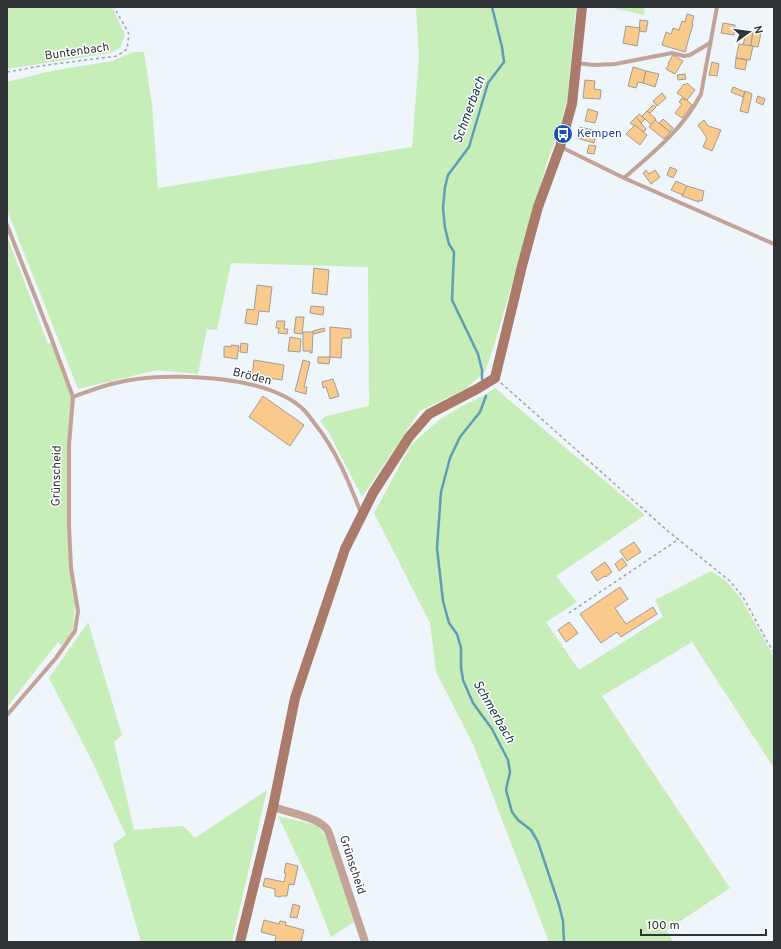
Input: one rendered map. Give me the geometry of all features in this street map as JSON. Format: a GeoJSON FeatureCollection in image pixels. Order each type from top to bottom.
{"type":"FeatureCollection","features":[{"type":"Feature","properties":{"kind":"street"},"geometry":{"type":"LineString","coordinates":[[240,942],[273,808],[295,698],[344,549],[373,493],[409,437],[429,414],[495,378],[538,207],[560,146],[572,104],[582,7]]}},
{"type":"Feature","properties":{"kind":"street","name":"Grünscheid"},"geometry":{"type":"LineString","coordinates":[[273,808],[310,819],[326,828],[365,942]]}},
{"type":"Feature","properties":{"kind":"lane"},"geometry":{"type":"LineString","coordinates":[[624,178],[670,138],[695,106],[701,94],[717,7]]}},
{"type":"Feature","properties":{"kind":"lane"},"geometry":{"type":"LineString","coordinates":[[576,63],[594,65],[615,64],[672,53],[684,56],[690,55],[710,43]]}},
{"type":"Feature","properties":{"kind":"lane"},"geometry":{"type":"LineString","coordinates":[[560,146],[624,178],[774,244]]}},
{"type":"Feature","properties":{"kind":"lane","name":"Grünscheid"},"geometry":{"type":"LineString","coordinates":[[7,225],[73,397],[69,445],[69,526],[71,568],[78,611],[75,632],[56,658],[7,715]]}},
{"type":"Feature","properties":{"kind":"lane","name":"Bröden"},"geometry":{"type":"LineString","coordinates":[[73,397],[116,383],[156,376],[205,378],[252,385],[284,396],[304,410],[327,439],[351,487],[362,516]]}},
{"type":"Feature","properties":{"kind":"path","name":"Buntenbach"},"geometry":{"type":"LineString","coordinates":[[7,72],[117,56],[127,49],[129,34],[114,7]]}},
{"type":"Feature","properties":{"kind":"path"},"geometry":{"type":"LineString","coordinates":[[495,378],[678,539],[730,581],[743,597],[774,652]]}},
{"type":"Feature","properties":{"kind":"path"},"geometry":{"type":"LineString","coordinates":[[569,613],[678,539]]}},
{"type":"Feature","properties":{"kind":"green space"},"geometry":{"type":"Polygon","coordinates":[[[7,7],[112,7],[125,35],[120,48],[110,53],[7,69],[7,7]]]}},
{"type":"Feature","properties":{"kind":"green space"},"geometry":{"type":"Polygon","coordinates":[[[416,7],[576,7],[567,100],[485,372],[465,389],[420,411],[362,497],[328,431],[320,421],[326,416],[369,406],[368,267],[231,263],[217,330],[207,329],[198,374],[157,370],[78,389],[7,210],[7,82],[51,71],[112,61],[133,52],[144,52],[152,104],[158,188],[412,147],[419,57],[416,7]]]}},
{"type":"Feature","properties":{"kind":"green space"},"geometry":{"type":"Polygon","coordinates":[[[609,7],[645,7],[644,15],[609,7]]]}},
{"type":"Feature","properties":{"kind":"green space"},"geometry":{"type":"Polygon","coordinates":[[[7,236],[48,344],[52,342],[71,395],[70,559],[76,598],[73,628],[70,636],[61,645],[58,642],[7,707],[7,236]]]}},
{"type":"Feature","properties":{"kind":"green space"},"geometry":{"type":"Polygon","coordinates":[[[495,388],[645,515],[556,576],[577,602],[546,622],[579,670],[663,617],[655,600],[711,571],[726,581],[740,597],[774,657],[774,768],[692,642],[602,696],[730,888],[667,930],[673,942],[549,942],[473,744],[436,672],[430,623],[374,513],[411,445],[439,420],[495,388]]]}},
{"type":"Feature","properties":{"kind":"green space"},"geometry":{"type":"Polygon","coordinates":[[[88,622],[122,735],[114,742],[134,830],[183,826],[195,838],[267,790],[232,942],[141,942],[113,844],[126,835],[91,759],[49,678],[88,622]]]}},
{"type":"Feature","properties":{"kind":"green space"},"geometry":{"type":"Polygon","coordinates":[[[278,816],[316,825],[326,836],[354,922],[331,937],[310,883],[278,816]]]}},
{"type":"Feature","properties":{"kind":"building"},"geometry":{"type":"Polygon","coordinates":[[[687,14],[694,16],[685,52],[662,45],[666,32],[671,34],[673,28],[679,30],[682,21],[685,22],[687,14]]]}},
{"type":"Feature","properties":{"kind":"building"},"geometry":{"type":"Polygon","coordinates":[[[640,20],[648,21],[646,32],[639,31],[640,20]]]}},
{"type":"Feature","properties":{"kind":"building"},"geometry":{"type":"Polygon","coordinates":[[[723,23],[735,25],[734,35],[721,33],[723,23]]]}},
{"type":"Feature","properties":{"kind":"building"},"geometry":{"type":"Polygon","coordinates":[[[626,26],[640,28],[637,46],[623,43],[626,26]]]}},
{"type":"Feature","properties":{"kind":"building"},"geometry":{"type":"Polygon","coordinates":[[[747,30],[753,31],[751,46],[743,45],[747,30]]]}},
{"type":"Feature","properties":{"kind":"building"},"geometry":{"type":"Polygon","coordinates":[[[753,31],[761,33],[758,47],[751,46],[753,31]]]}},
{"type":"Feature","properties":{"kind":"building"},"geometry":{"type":"Polygon","coordinates":[[[739,44],[753,46],[750,60],[736,58],[739,44]]]}},
{"type":"Feature","properties":{"kind":"building"},"geometry":{"type":"Polygon","coordinates":[[[673,55],[683,61],[675,74],[666,69],[673,55]]]}},
{"type":"Feature","properties":{"kind":"building"},"geometry":{"type":"Polygon","coordinates":[[[736,58],[747,60],[745,70],[735,68],[736,58]]]}},
{"type":"Feature","properties":{"kind":"building"},"geometry":{"type":"Polygon","coordinates":[[[712,62],[719,64],[717,76],[709,75],[712,62]]]}},
{"type":"Feature","properties":{"kind":"building"},"geometry":{"type":"Polygon","coordinates":[[[633,67],[646,71],[643,83],[638,82],[636,88],[628,86],[633,67]]]}},
{"type":"Feature","properties":{"kind":"building"},"geometry":{"type":"Polygon","coordinates":[[[646,71],[659,74],[655,87],[643,83],[646,71]]]}},
{"type":"Feature","properties":{"kind":"building"},"geometry":{"type":"Polygon","coordinates":[[[685,74],[686,79],[678,80],[677,75],[685,74]]]}},
{"type":"Feature","properties":{"kind":"building"},"geometry":{"type":"Polygon","coordinates":[[[585,80],[595,81],[594,89],[601,90],[600,99],[583,98],[585,80]]]}},
{"type":"Feature","properties":{"kind":"building"},"geometry":{"type":"Polygon","coordinates":[[[687,83],[695,90],[687,100],[677,93],[684,84],[685,85],[687,83]]]}},
{"type":"Feature","properties":{"kind":"building"},"geometry":{"type":"Polygon","coordinates":[[[733,87],[745,92],[743,97],[731,92],[733,87]]]}},
{"type":"Feature","properties":{"kind":"building"},"geometry":{"type":"Polygon","coordinates":[[[745,91],[752,94],[748,113],[740,111],[745,91]]]}},
{"type":"Feature","properties":{"kind":"building"},"geometry":{"type":"Polygon","coordinates":[[[662,93],[666,98],[657,106],[653,101],[662,93]]]}},
{"type":"Feature","properties":{"kind":"building"},"geometry":{"type":"Polygon","coordinates":[[[758,96],[765,99],[763,105],[756,102],[758,96]]]}},
{"type":"Feature","properties":{"kind":"building"},"geometry":{"type":"Polygon","coordinates":[[[682,98],[685,100],[686,99],[692,105],[682,118],[675,113],[682,104],[679,102],[682,98]]]}},
{"type":"Feature","properties":{"kind":"building"},"geometry":{"type":"Polygon","coordinates":[[[653,105],[656,107],[650,113],[647,111],[653,105]]]}},
{"type":"Feature","properties":{"kind":"building"},"geometry":{"type":"Polygon","coordinates":[[[588,109],[598,112],[595,123],[585,121],[588,109]]]}},
{"type":"Feature","properties":{"kind":"building"},"geometry":{"type":"Polygon","coordinates":[[[647,111],[656,119],[651,125],[642,116],[647,111]]]}},
{"type":"Feature","properties":{"kind":"building"},"geometry":{"type":"Polygon","coordinates":[[[639,114],[645,119],[641,123],[636,117],[639,114]]]}},
{"type":"Feature","properties":{"kind":"building"},"geometry":{"type":"Polygon","coordinates":[[[636,117],[646,129],[644,132],[630,123],[636,117]]]}},
{"type":"Feature","properties":{"kind":"building"},"geometry":{"type":"Polygon","coordinates":[[[663,119],[673,128],[670,132],[659,123],[663,119]]]}},
{"type":"Feature","properties":{"kind":"building"},"geometry":{"type":"Polygon","coordinates":[[[655,120],[670,132],[664,139],[649,127],[655,120]]]}},
{"type":"Feature","properties":{"kind":"building"},"geometry":{"type":"Polygon","coordinates":[[[704,120],[708,126],[721,130],[712,151],[703,147],[707,138],[698,125],[704,120]]]}},
{"type":"Feature","properties":{"kind":"building"},"geometry":{"type":"Polygon","coordinates":[[[635,125],[647,135],[640,145],[626,134],[635,125]]]}},
{"type":"Feature","properties":{"kind":"building"},"geometry":{"type":"Polygon","coordinates":[[[580,127],[597,131],[594,143],[577,138],[580,127]]]}},
{"type":"Feature","properties":{"kind":"building"},"geometry":{"type":"Polygon","coordinates":[[[589,145],[596,146],[594,154],[587,153],[589,145]]]}},
{"type":"Feature","properties":{"kind":"building"},"geometry":{"type":"Polygon","coordinates":[[[670,167],[677,170],[673,178],[667,175],[670,167]]]}},
{"type":"Feature","properties":{"kind":"building"},"geometry":{"type":"Polygon","coordinates":[[[646,170],[649,174],[655,170],[660,177],[651,184],[643,173],[646,170]]]}},
{"type":"Feature","properties":{"kind":"building"},"geometry":{"type":"Polygon","coordinates":[[[676,181],[687,186],[683,195],[671,190],[676,181]]]}},
{"type":"Feature","properties":{"kind":"building"},"geometry":{"type":"Polygon","coordinates":[[[687,186],[704,191],[702,201],[699,200],[699,202],[682,196],[687,186]]]}},
{"type":"Feature","properties":{"kind":"building"},"geometry":{"type":"Polygon","coordinates":[[[314,268],[329,270],[327,295],[312,293],[314,268]]]}},
{"type":"Feature","properties":{"kind":"building"},"geometry":{"type":"Polygon","coordinates":[[[257,285],[272,287],[269,312],[259,311],[257,325],[245,323],[247,309],[254,310],[257,285]]]}},
{"type":"Feature","properties":{"kind":"building"},"geometry":{"type":"Polygon","coordinates":[[[311,306],[324,307],[323,315],[310,313],[311,306]]]}},
{"type":"Feature","properties":{"kind":"building"},"geometry":{"type":"Polygon","coordinates":[[[296,317],[304,317],[302,334],[294,333],[296,317]]]}},
{"type":"Feature","properties":{"kind":"building"},"geometry":{"type":"Polygon","coordinates":[[[277,321],[285,321],[284,329],[288,329],[287,334],[278,333],[279,328],[276,328],[277,321]]]}},
{"type":"Feature","properties":{"kind":"building"},"geometry":{"type":"Polygon","coordinates":[[[330,327],[351,329],[351,338],[342,338],[341,358],[330,357],[330,327]]]}},
{"type":"Feature","properties":{"kind":"building"},"geometry":{"type":"Polygon","coordinates":[[[324,328],[325,331],[314,334],[313,331],[324,328]]]}},
{"type":"Feature","properties":{"kind":"building"},"geometry":{"type":"Polygon","coordinates":[[[303,332],[313,332],[312,353],[310,353],[310,351],[303,351],[303,332]]]}},
{"type":"Feature","properties":{"kind":"building"},"geometry":{"type":"Polygon","coordinates":[[[290,337],[301,339],[300,352],[288,351],[290,337]]]}},
{"type":"Feature","properties":{"kind":"building"},"geometry":{"type":"Polygon","coordinates":[[[241,343],[248,344],[247,353],[240,352],[241,343]]]}},
{"type":"Feature","properties":{"kind":"building"},"geometry":{"type":"Polygon","coordinates":[[[231,345],[239,346],[237,359],[224,357],[224,347],[231,347],[231,345]]]}},
{"type":"Feature","properties":{"kind":"building"},"geometry":{"type":"Polygon","coordinates":[[[318,357],[330,357],[329,364],[318,363],[318,357]]]}},
{"type":"Feature","properties":{"kind":"building"},"geometry":{"type":"Polygon","coordinates":[[[254,360],[284,365],[282,380],[252,376],[254,360]]]}},
{"type":"Feature","properties":{"kind":"building"},"geometry":{"type":"Polygon","coordinates":[[[303,360],[310,362],[304,387],[307,387],[306,394],[295,391],[303,360]]]}},
{"type":"Feature","properties":{"kind":"building"},"geometry":{"type":"Polygon","coordinates":[[[333,379],[339,396],[330,399],[326,387],[323,388],[322,382],[333,379]]]}},
{"type":"Feature","properties":{"kind":"building"},"geometry":{"type":"Polygon","coordinates":[[[263,396],[304,425],[290,446],[249,417],[263,396]]]}},
{"type":"Feature","properties":{"kind":"building"},"geometry":{"type":"Polygon","coordinates":[[[634,542],[641,552],[627,561],[620,551],[634,542]]]}},
{"type":"Feature","properties":{"kind":"building"},"geometry":{"type":"Polygon","coordinates":[[[622,558],[627,565],[619,571],[615,564],[622,558]]]}},
{"type":"Feature","properties":{"kind":"building"},"geometry":{"type":"Polygon","coordinates":[[[605,562],[612,572],[606,577],[605,576],[597,581],[591,572],[605,562]]]}},
{"type":"Feature","properties":{"kind":"building"},"geometry":{"type":"Polygon","coordinates":[[[620,587],[628,599],[615,608],[626,624],[653,607],[657,614],[621,637],[617,632],[601,643],[580,614],[620,587]]]}},
{"type":"Feature","properties":{"kind":"building"},"geometry":{"type":"Polygon","coordinates":[[[569,622],[578,633],[566,642],[558,630],[569,622]]]}},
{"type":"Feature","properties":{"kind":"building"},"geometry":{"type":"Polygon","coordinates":[[[286,863],[298,866],[294,885],[289,884],[287,896],[275,896],[275,889],[263,886],[265,878],[284,882],[286,863]]]}},
{"type":"Feature","properties":{"kind":"building"},"geometry":{"type":"Polygon","coordinates":[[[293,904],[300,906],[297,918],[290,917],[293,904]]]}},
{"type":"Feature","properties":{"kind":"building"},"geometry":{"type":"Polygon","coordinates":[[[264,920],[279,924],[280,921],[286,922],[285,925],[304,930],[301,942],[275,942],[276,936],[261,932],[264,920]]]}},
{"type":"Feature","properties":{"kind":"waterway","name":"Schmerbach"},"geometry":{"type":"LineString","coordinates":[[482,379],[482,370],[478,354],[452,300],[454,252],[449,244],[445,228],[443,208],[448,175],[469,147],[488,83],[504,62],[502,47],[492,7]]}},
{"type":"Feature","properties":{"kind":"waterway","name":"Schmerbach"},"geometry":{"type":"LineString","coordinates":[[486,396],[480,412],[460,437],[450,458],[441,492],[437,548],[443,601],[449,623],[457,634],[461,648],[463,680],[473,703],[492,729],[508,760],[510,772],[506,790],[512,812],[518,820],[531,830],[538,842],[559,905],[563,921],[564,942]]}},
{"type":"Feature","properties":{"kind":"place","name":"Kempen"},"geometry":{"type":"Point","coordinates":[563,134]}}]}
